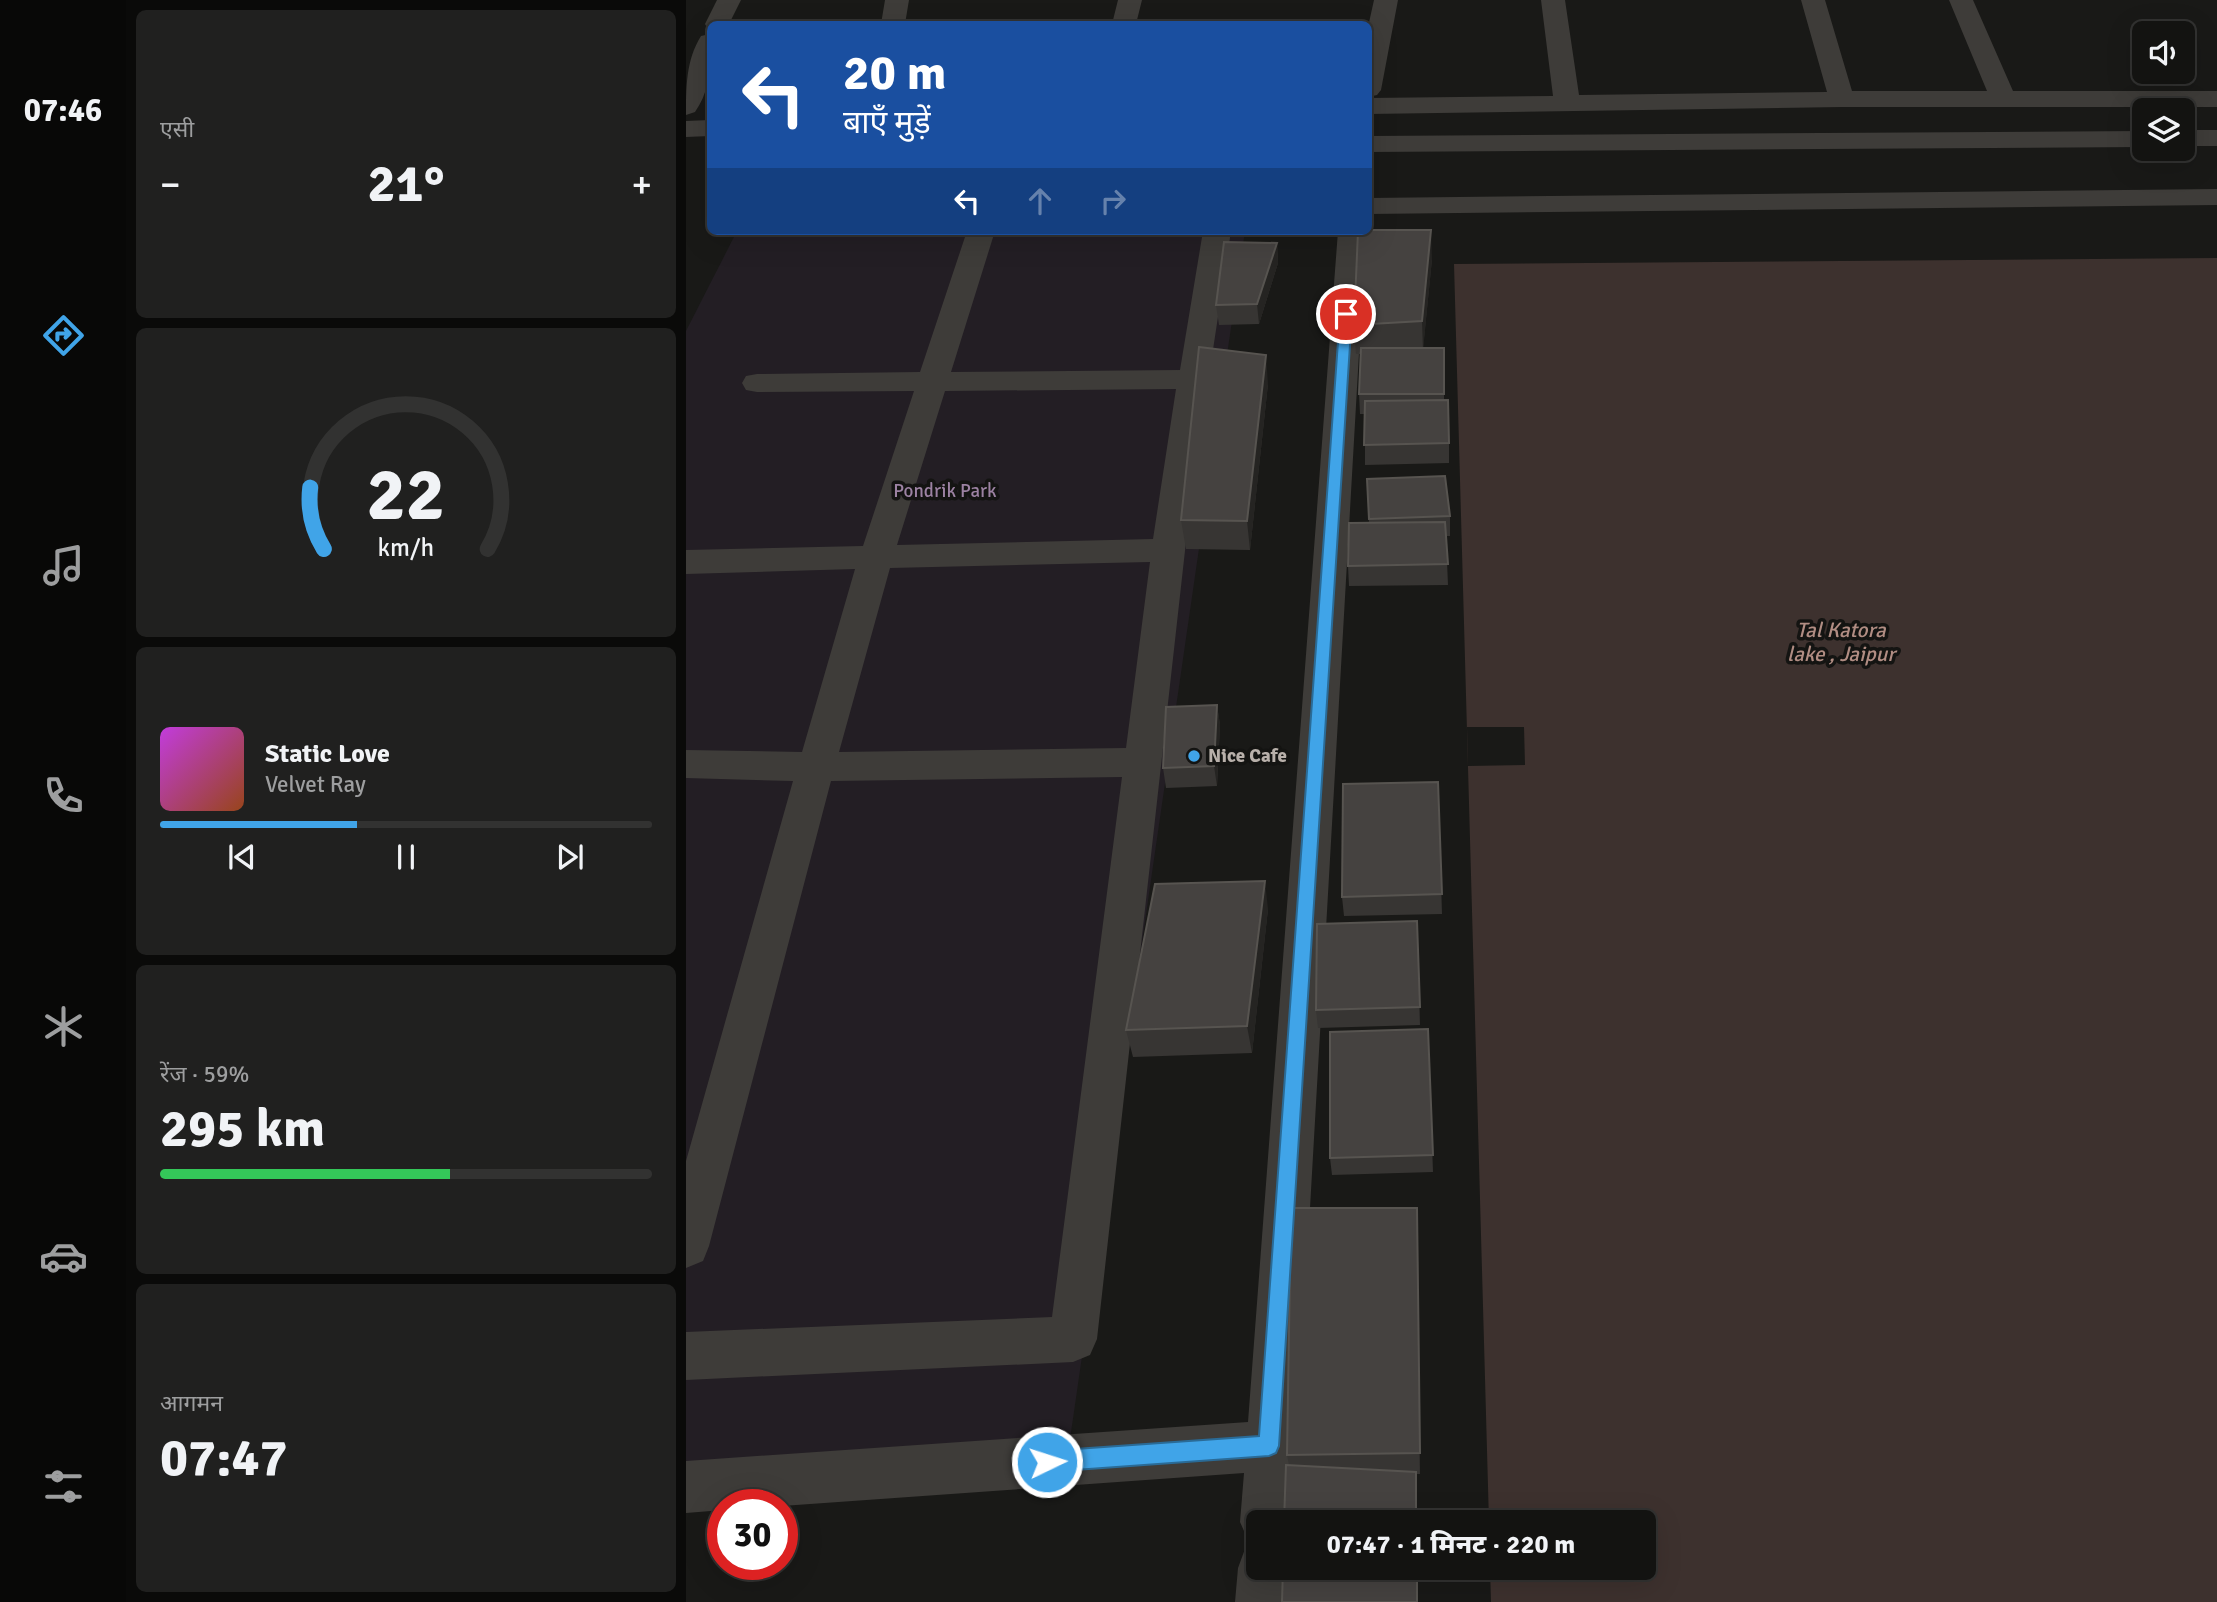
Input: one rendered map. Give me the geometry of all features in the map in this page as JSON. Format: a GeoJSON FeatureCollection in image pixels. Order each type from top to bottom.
{"type":"FeatureCollection","features":[{"type":"Feature","properties":{"kind":"street"},"geometry":{"type":"LineString","coordinates":[[716,21],[729,0]]}},
{"type":"Feature","properties":{"kind":"street"},"geometry":{"type":"LineString","coordinates":[[894,21],[897,0]]}},
{"type":"Feature","properties":{"kind":"street"},"geometry":{"type":"LineString","coordinates":[[1125,21],[1129,0]]}},
{"type":"Feature","properties":{"kind":"street"},"geometry":{"type":"LineString","coordinates":[[1372,70],[1386,0]]}},
{"type":"Feature","properties":{"kind":"street"},"geometry":{"type":"LineString","coordinates":[[1553,0],[1567,104]]}},
{"type":"Feature","properties":{"kind":"street"},"geometry":{"type":"LineString","coordinates":[[1813,0],[1842,99]]}},
{"type":"Feature","properties":{"kind":"street"},"geometry":{"type":"LineString","coordinates":[[1961,0],[2003,98]]}},
{"type":"Feature","properties":{"kind":"street"},"geometry":{"type":"LineString","coordinates":[[686,107],[706,38]]}},
{"type":"Feature","properties":{"kind":"street"},"geometry":{"type":"LineString","coordinates":[[1372,106],[1842,99],[2217,99]]}},
{"type":"Feature","properties":{"kind":"street"},"geometry":{"type":"LineString","coordinates":[[686,129],[707,128]]}},
{"type":"Feature","properties":{"kind":"street"},"geometry":{"type":"LineString","coordinates":[[2195,138],[2217,138]]}},
{"type":"Feature","properties":{"kind":"street"},"geometry":{"type":"LineString","coordinates":[[1372,144],[2132,139]]}},
{"type":"Feature","properties":{"kind":"street"},"geometry":{"type":"LineString","coordinates":[[1372,206],[2217,197]]}},
{"type":"Feature","properties":{"kind":"street"},"geometry":{"type":"LineString","coordinates":[[686,1246],[763,954],[875,559],[980,235]]}},
{"type":"Feature","properties":{"kind":"street"},"geometry":{"type":"LineString","coordinates":[[686,1356],[1073,1339],[1169,550],[1216,235]]}},
{"type":"Feature","properties":{"kind":"street"},"geometry":{"type":"LineString","coordinates":[[1266,1510],[1352,235]]}},
{"type":"Feature","properties":{"kind":"street"},"geometry":{"type":"LineString","coordinates":[[757,383],[1194,379]]}},
{"type":"Feature","properties":{"kind":"street"},"geometry":{"type":"LineString","coordinates":[[686,562],[1169,550]]}},
{"type":"Feature","properties":{"kind":"street"},"geometry":{"type":"LineString","coordinates":[[686,764],[817,767],[1143,762]]}},
{"type":"Feature","properties":{"kind":"street"},"geometry":{"type":"LineString","coordinates":[[686,1487],[1269,1446]]}},
{"type":"Feature","properties":{"kind":"street"},"geometry":{"type":"LineString","coordinates":[[1262,1602],[1263,1580]]}},
{"type":"Feature","properties":{"kind":"green space","name":"Pondrik Park"},"geometry":{"type":"Polygon","coordinates":[[[735,235],[1244,235],[1067,1460],[686,1470],[686,331],[735,235]]]}},
{"type":"Feature","properties":{"kind":"water","name":"Tal Katora lake , Jaipur"},"geometry":{"type":"Polygon","coordinates":[[[2217,258],[2217,1602],[1491,1602],[1490,1580],[1656,1580],[1656,1510],[1489,1510],[1454,264],[2217,258]]]}},
{"type":"Feature","properties":{"kind":"pier"},"geometry":{"type":"Polygon","coordinates":[[[1467,727],[1524,727],[1525,765],[1468,766],[1467,727]]]}},
{"type":"Feature","properties":{"kind":"building"},"geometry":{"type":"Polygon","coordinates":[[[1372,230],[1431,230],[1422,321],[1354,325],[1358,235],[1372,235],[1372,230]]]}},
{"type":"Feature","properties":{"kind":"building"},"geometry":{"type":"Polygon","coordinates":[[[1224,242],[1277,243],[1257,304],[1216,305],[1224,242]]]}},
{"type":"Feature","properties":{"kind":"building"},"geometry":{"type":"Polygon","coordinates":[[[1199,347],[1266,355],[1247,521],[1181,520],[1199,347]]]}},
{"type":"Feature","properties":{"kind":"building"},"geometry":{"type":"Polygon","coordinates":[[[1361,348],[1444,348],[1444,394],[1359,394],[1361,348]]]}},
{"type":"Feature","properties":{"kind":"building"},"geometry":{"type":"Polygon","coordinates":[[[1448,400],[1449,443],[1364,445],[1365,401],[1448,400]]]}},
{"type":"Feature","properties":{"kind":"building"},"geometry":{"type":"Polygon","coordinates":[[[1445,476],[1450,516],[1369,519],[1367,479],[1445,476]]]}},
{"type":"Feature","properties":{"kind":"building"},"geometry":{"type":"Polygon","coordinates":[[[1445,522],[1448,564],[1348,566],[1349,523],[1445,522]]]}},
{"type":"Feature","properties":{"kind":"building","name":"Nice Cafe"},"geometry":{"type":"Polygon","coordinates":[[[1217,705],[1214,766],[1163,768],[1166,707],[1217,705]]]}},
{"type":"Feature","properties":{"kind":"building"},"geometry":{"type":"Polygon","coordinates":[[[1438,782],[1442,894],[1342,897],[1343,784],[1438,782]]]}},
{"type":"Feature","properties":{"kind":"building"},"geometry":{"type":"Polygon","coordinates":[[[1265,881],[1247,1026],[1126,1030],[1155,884],[1265,881]]]}},
{"type":"Feature","properties":{"kind":"building"},"geometry":{"type":"Polygon","coordinates":[[[1417,921],[1420,1007],[1316,1010],[1317,924],[1417,921]]]}},
{"type":"Feature","properties":{"kind":"building"},"geometry":{"type":"Polygon","coordinates":[[[1428,1029],[1433,1155],[1330,1158],[1330,1032],[1428,1029]]]}},
{"type":"Feature","properties":{"kind":"building"},"geometry":{"type":"Polygon","coordinates":[[[1291,1208],[1417,1208],[1420,1453],[1287,1455],[1291,1208]]]}},
{"type":"Feature","properties":{"kind":"building"},"geometry":{"type":"Polygon","coordinates":[[[1286,1465],[1416,1472],[1416,1510],[1284,1510],[1286,1465]]]}},
{"type":"Feature","properties":{"kind":"building"},"geometry":{"type":"Polygon","coordinates":[[[1283,1580],[1417,1580],[1417,1602],[1282,1602],[1283,1580]]]}},
{"type":"Feature","properties":{"kind":"place","name":"Nice Cafe"},"geometry":{"type":"Point","coordinates":[1194,756]}},
{"type":"Feature","properties":{"kind":"route"},"geometry":{"type":"LineString","coordinates":[[1047,1462],[1269,1446],[1346,314]]}}]}
